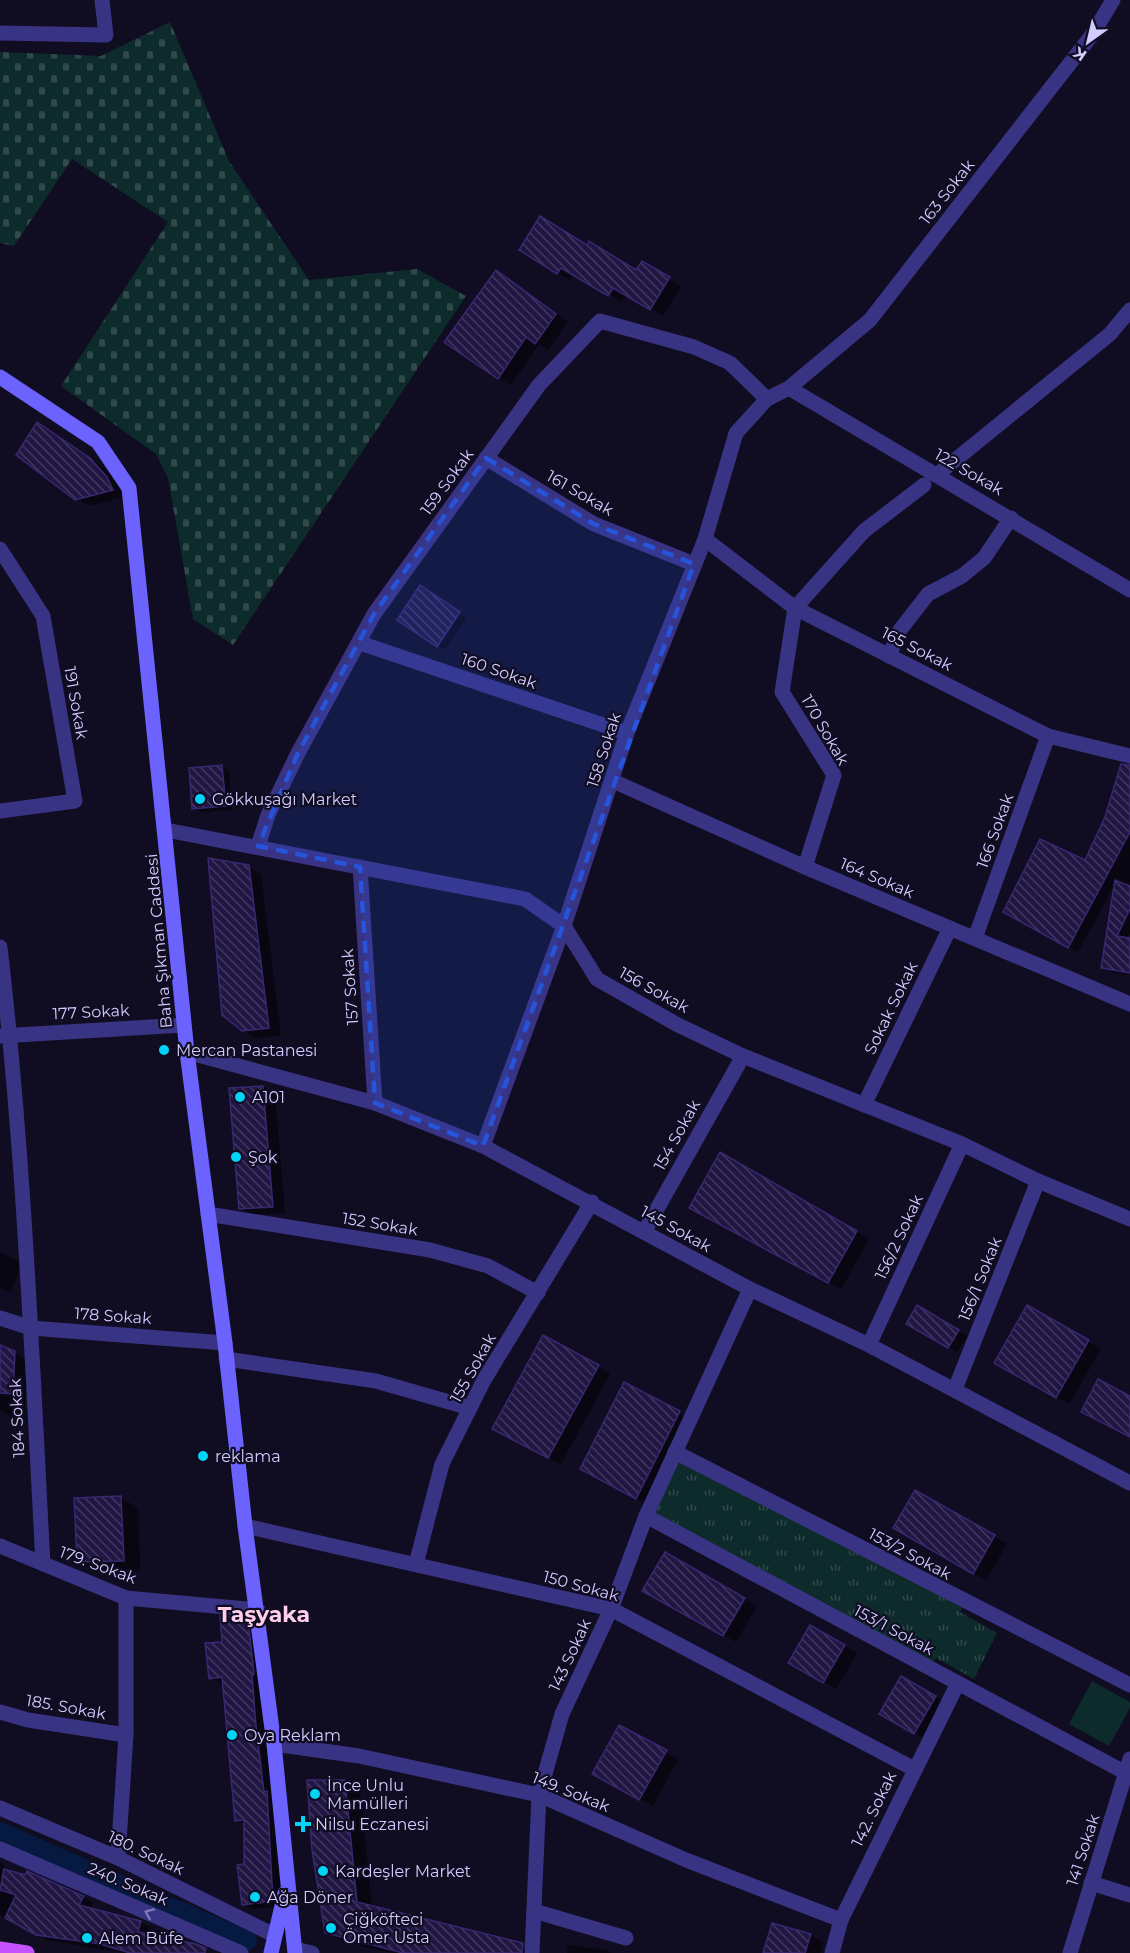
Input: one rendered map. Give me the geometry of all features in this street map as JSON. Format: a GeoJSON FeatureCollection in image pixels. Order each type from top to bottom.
{"type":"FeatureCollection","features":[{"type":"Feature","properties":{"kind":"main road","name":"Baha Şıkman Caddesi"},"geometry":{"type":"LineString","coordinates":[[0,377],[98,441],[129,488],[166,830],[187,1052],[225,1343],[245,1526],[258,1610],[295,1951]]}},
{"type":"Feature","properties":{"kind":"main road","name":"Baha Şıkman Caddesi"},"geometry":{"type":"LineString","coordinates":[[271,1953],[287,1884]]}},
{"type":"Feature","properties":{"kind":"main road"},"geometry":{"type":"LineString","coordinates":[[0,1949],[27,1953]]}},
{"type":"Feature","properties":{"kind":"street"},"geometry":{"type":"LineString","coordinates":[[0,33],[106,35],[102,0]]}},
{"type":"Feature","properties":{"kind":"street","name":"163 Sokak"},"geometry":{"type":"LineString","coordinates":[[789,388],[870,320],[1092,35],[1113,0]]}},
{"type":"Feature","properties":{"kind":"street"},"geometry":{"type":"LineString","coordinates":[[938,474],[1110,334],[1130,310]]}},
{"type":"Feature","properties":{"kind":"street","name":"159 Sokak"},"geometry":{"type":"LineString","coordinates":[[258,846],[268,815],[293,764],[374,614],[539,385],[600,321],[694,347],[730,363],[767,399]]}},
{"type":"Feature","properties":{"kind":"street","name":"158 Sokak"},"geometry":{"type":"LineString","coordinates":[[483,1146],[564,926],[627,733],[705,539],[736,433],[767,399],[789,388]]}},
{"type":"Feature","properties":{"kind":"street","name":"122 Sokak"},"geometry":{"type":"LineString","coordinates":[[789,388],[938,474],[1130,590]]}},
{"type":"Feature","properties":{"kind":"street","name":"161 Sokak"},"geometry":{"type":"LineString","coordinates":[[486,458],[594,524],[694,564]]}},
{"type":"Feature","properties":{"kind":"street"},"geometry":{"type":"LineString","coordinates":[[795,608],[864,531],[924,485]]}},
{"type":"Feature","properties":{"kind":"street"},"geometry":{"type":"LineString","coordinates":[[890,656],[900,630],[928,594],[962,576],[984,558],[1011,518]]}},
{"type":"Feature","properties":{"kind":"street","name":"165 Sokak"},"geometry":{"type":"LineString","coordinates":[[705,539],[795,608],[1048,736],[1130,756]]}},
{"type":"Feature","properties":{"kind":"street","name":"191 Sokak"},"geometry":{"type":"LineString","coordinates":[[0,549],[43,616],[75,801],[0,811]]}},
{"type":"Feature","properties":{"kind":"street","name":"170 Sokak"},"geometry":{"type":"LineString","coordinates":[[795,608],[782,692],[834,775],[805,867]]}},
{"type":"Feature","properties":{"kind":"street","name":"160 Sokak"},"geometry":{"type":"LineString","coordinates":[[360,643],[627,733]]}},
{"type":"Feature","properties":{"kind":"street","name":"166 Sokak"},"geometry":{"type":"LineString","coordinates":[[975,938],[1048,736]]}},
{"type":"Feature","properties":{"kind":"street","name":"164 Sokak"},"geometry":{"type":"LineString","coordinates":[[613,781],[805,867],[1130,1004]]}},
{"type":"Feature","properties":{"kind":"street","name":"156 Sokak"},"geometry":{"type":"LineString","coordinates":[[166,830],[525,899],[564,926],[597,979],[678,1025],[743,1056],[962,1144],[1038,1181],[1130,1219]]}},
{"type":"Feature","properties":{"kind":"street","name":"157 Sokak"},"geometry":{"type":"LineString","coordinates":[[360,867],[375,1103]]}},
{"type":"Feature","properties":{"kind":"street","name":"Sokak Sokak"},"geometry":{"type":"LineString","coordinates":[[864,1105],[950,928]]}},
{"type":"Feature","properties":{"kind":"street","name":"184 Sokak"},"geometry":{"type":"LineString","coordinates":[[0,947],[5,1035],[31,1328],[43,1564]]}},
{"type":"Feature","properties":{"kind":"street","name":"177 Sokak"},"geometry":{"type":"LineString","coordinates":[[5,1035],[184,1024]]}},
{"type":"Feature","properties":{"kind":"street","name":"145 Sokak"},"geometry":{"type":"LineString","coordinates":[[187,1052],[375,1103],[483,1146],[592,1202],[750,1289],[869,1345],[1130,1483]]}},
{"type":"Feature","properties":{"kind":"street","name":"154 Sokak"},"geometry":{"type":"LineString","coordinates":[[644,1232],[743,1056]]}},
{"type":"Feature","properties":{"kind":"street","name":"156/2 Sokak"},"geometry":{"type":"LineString","coordinates":[[869,1345],[962,1144]]}},
{"type":"Feature","properties":{"kind":"street","name":"156/1 Sokak"},"geometry":{"type":"LineString","coordinates":[[955,1389],[1038,1181]]}},
{"type":"Feature","properties":{"kind":"street","name":"155 Sokak"},"geometry":{"type":"LineString","coordinates":[[416,1564],[442,1464],[484,1380],[592,1202]]}},
{"type":"Feature","properties":{"kind":"street","name":"152 Sokak"},"geometry":{"type":"LineString","coordinates":[[208,1214],[430,1250],[488,1266],[538,1293]]}},
{"type":"Feature","properties":{"kind":"street","name":"143 Sokak"},"geometry":{"type":"LineString","coordinates":[[532,1953],[539,1795],[562,1714],[611,1609],[646,1516],[750,1289]]}},
{"type":"Feature","properties":{"kind":"street","name":"178 Sokak"},"geometry":{"type":"LineString","coordinates":[[0,1318],[31,1328],[225,1343]]}},
{"type":"Feature","properties":{"kind":"street"},"geometry":{"type":"LineString","coordinates":[[226,1359],[376,1381],[470,1408]]}},
{"type":"Feature","properties":{"kind":"street","name":"153/2 Sokak"},"geometry":{"type":"LineString","coordinates":[[675,1452],[984,1613],[1130,1685]]}},
{"type":"Feature","properties":{"kind":"street","name":"153/1 Sokak"},"geometry":{"type":"LineString","coordinates":[[646,1516],[957,1685],[1128,1766]]}},
{"type":"Feature","properties":{"kind":"street","name":"150 Sokak"},"geometry":{"type":"LineString","coordinates":[[245,1526],[611,1609],[914,1769]]}},
{"type":"Feature","properties":{"kind":"street","name":"179. Sokak"},"geometry":{"type":"LineString","coordinates":[[0,1546],[126,1598],[258,1610]]}},
{"type":"Feature","properties":{"kind":"street"},"geometry":{"type":"LineString","coordinates":[[118,1858],[126,1736],[126,1598]]}},
{"type":"Feature","properties":{"kind":"street","name":"142. Sokak"},"geometry":{"type":"LineString","coordinates":[[832,1953],[841,1920],[957,1685]]}},
{"type":"Feature","properties":{"kind":"street","name":"185. Sokak"},"geometry":{"type":"LineString","coordinates":[[0,1712],[28,1720],[126,1736]]}},
{"type":"Feature","properties":{"kind":"street","name":"149. Sokak"},"geometry":{"type":"LineString","coordinates":[[274,1744],[359,1756],[539,1795],[686,1860],[841,1920]]}},
{"type":"Feature","properties":{"kind":"street","name":"141 Sokak"},"geometry":{"type":"LineString","coordinates":[[1070,1953],[1128,1766]]}},
{"type":"Feature","properties":{"kind":"street","name":"180. Sokak"},"geometry":{"type":"LineString","coordinates":[[0,1808],[118,1858],[274,1935]]}},
{"type":"Feature","properties":{"kind":"street","name":"240. Sokak"},"geometry":{"type":"LineString","coordinates":[[0,1849],[241,1953]]}},
{"type":"Feature","properties":{"kind":"street"},"geometry":{"type":"LineString","coordinates":[[1091,1883],[1130,1895]]}},
{"type":"Feature","properties":{"kind":"street"},"geometry":{"type":"LineString","coordinates":[[534,1911],[626,1938]]}},
{"type":"Feature","properties":{"kind":"street"},"geometry":{"type":"LineString","coordinates":[[295,1951],[312,1953]]}},
{"type":"Feature","properties":{"kind":"highlighted area"},"geometry":{"type":"Polygon","coordinates":[[[486,458],[594,524],[694,564],[483,1146],[375,1103],[360,867],[258,846],[298,753],[374,614],[486,458]]]}},
{"type":"Feature","properties":{"kind":"green space"},"geometry":{"type":"Polygon","coordinates":[[[170,22],[229,161],[309,280],[417,269],[466,296],[233,645],[193,619],[168,478],[156,454],[61,386],[168,222],[72,159],[14,246],[0,243],[0,52],[101,56],[170,22]]]}},
{"type":"Feature","properties":{"kind":"green space"},"geometry":{"type":"Polygon","coordinates":[[[675,1452],[964,1603],[960,1612],[997,1633],[974,1679],[936,1658],[929,1670],[646,1516],[675,1452]]]}},
{"type":"Feature","properties":{"kind":"green space"},"geometry":{"type":"Polygon","coordinates":[[[1092,1681],[1130,1702],[1130,1708],[1109,1746],[1069,1724],[1092,1681]]]}},
{"type":"Feature","properties":{"kind":"building"},"geometry":{"type":"Polygon","coordinates":[[[540,216],[587,245],[589,241],[636,270],[642,261],[670,277],[650,310],[613,288],[608,296],[561,268],[557,274],[519,250],[540,216]]]}},
{"type":"Feature","properties":{"kind":"building"},"geometry":{"type":"Polygon","coordinates":[[[496,270],[556,314],[535,344],[526,337],[498,379],[444,342],[496,270]]]}},
{"type":"Feature","properties":{"kind":"building"},"geometry":{"type":"Polygon","coordinates":[[[37,422],[90,458],[107,477],[113,490],[75,500],[16,455],[37,422]]]}},
{"type":"Feature","properties":{"kind":"building"},"geometry":{"type":"Polygon","coordinates":[[[420,585],[460,612],[437,647],[397,620],[420,585]]]}},
{"type":"Feature","properties":{"kind":"building"},"geometry":{"type":"Polygon","coordinates":[[[1121,764],[1130,765],[1130,832],[1068,948],[1003,912],[1040,839],[1085,860],[1105,817],[1121,764]]]}},
{"type":"Feature","properties":{"kind":"building"},"geometry":{"type":"Polygon","coordinates":[[[222,765],[226,806],[192,809],[189,768],[222,765]]]}},
{"type":"Feature","properties":{"kind":"building"},"geometry":{"type":"Polygon","coordinates":[[[208,858],[249,865],[269,1028],[242,1031],[222,1015],[208,858]]]}},
{"type":"Feature","properties":{"kind":"building"},"geometry":{"type":"Polygon","coordinates":[[[1115,880],[1130,886],[1130,909],[1117,936],[1130,938],[1130,973],[1101,968],[1115,880]]]}},
{"type":"Feature","properties":{"kind":"building"},"geometry":{"type":"Polygon","coordinates":[[[263,1086],[273,1207],[239,1209],[229,1088],[263,1086]]]}},
{"type":"Feature","properties":{"kind":"building"},"geometry":{"type":"Polygon","coordinates":[[[720,1152],[857,1231],[828,1283],[689,1208],[720,1152]]]}},
{"type":"Feature","properties":{"kind":"building"},"geometry":{"type":"Polygon","coordinates":[[[917,1305],[959,1330],[948,1348],[906,1324],[917,1305]]]}},
{"type":"Feature","properties":{"kind":"building"},"geometry":{"type":"Polygon","coordinates":[[[1027,1305],[1089,1340],[1056,1398],[994,1363],[1027,1305]]]}},
{"type":"Feature","properties":{"kind":"building"},"geometry":{"type":"Polygon","coordinates":[[[543,1335],[599,1365],[548,1458],[492,1429],[543,1335]]]}},
{"type":"Feature","properties":{"kind":"building"},"geometry":{"type":"Polygon","coordinates":[[[0,1345],[15,1351],[13,1394],[0,1393],[0,1345]]]}},
{"type":"Feature","properties":{"kind":"building"},"geometry":{"type":"Polygon","coordinates":[[[1098,1379],[1130,1396],[1130,1437],[1081,1412],[1098,1379]]]}},
{"type":"Feature","properties":{"kind":"building"},"geometry":{"type":"Polygon","coordinates":[[[624,1382],[680,1411],[636,1499],[580,1469],[624,1382]]]}},
{"type":"Feature","properties":{"kind":"building"},"geometry":{"type":"Polygon","coordinates":[[[915,1490],[995,1535],[973,1574],[893,1528],[915,1490]]]}},
{"type":"Feature","properties":{"kind":"building"},"geometry":{"type":"Polygon","coordinates":[[[121,1496],[124,1561],[77,1562],[74,1498],[121,1496]]]}},
{"type":"Feature","properties":{"kind":"building"},"geometry":{"type":"Polygon","coordinates":[[[665,1552],[745,1598],[723,1636],[642,1591],[665,1552]]]}},
{"type":"Feature","properties":{"kind":"building"},"geometry":{"type":"Polygon","coordinates":[[[220,1616],[248,1619],[254,1674],[252,1675],[256,1726],[264,1792],[267,1791],[273,1901],[242,1905],[237,1865],[244,1864],[244,1820],[235,1821],[222,1677],[209,1679],[205,1643],[222,1642],[220,1616]]]}},
{"type":"Feature","properties":{"kind":"building"},"geometry":{"type":"Polygon","coordinates":[[[810,1625],[845,1645],[823,1683],[788,1663],[810,1625]]]}},
{"type":"Feature","properties":{"kind":"building"},"geometry":{"type":"Polygon","coordinates":[[[901,1676],[936,1696],[914,1734],[879,1714],[901,1676]]]}},
{"type":"Feature","properties":{"kind":"building"},"geometry":{"type":"Polygon","coordinates":[[[619,1725],[667,1750],[639,1800],[592,1774],[619,1725]]]}},
{"type":"Feature","properties":{"kind":"building"},"geometry":{"type":"Polygon","coordinates":[[[307,1780],[345,1780],[357,1902],[523,1943],[522,1953],[403,1953],[325,1933],[312,1850],[307,1780]]]}},
{"type":"Feature","properties":{"kind":"building"},"geometry":{"type":"Polygon","coordinates":[[[4,1869],[25,1875],[27,1871],[84,1896],[79,1905],[141,1921],[138,1932],[196,1944],[206,1948],[205,1953],[130,1953],[100,1944],[36,1935],[5,1918],[16,1895],[0,1890],[4,1869]]]}},
{"type":"Feature","properties":{"kind":"building"},"geometry":{"type":"Polygon","coordinates":[[[772,1923],[811,1934],[805,1953],[763,1953],[772,1923]]]}},
{"type":"Feature","properties":{"kind":"waterway"},"geometry":{"type":"LineString","coordinates":[[0,1832],[247,1941]]}},
{"type":"Feature","properties":{"kind":"place","name":"Gökkuşağı Market"},"geometry":{"type":"Point","coordinates":[200,799]}},
{"type":"Feature","properties":{"kind":"place","name":"Mercan Pastanesi"},"geometry":{"type":"Point","coordinates":[164,1050]}},
{"type":"Feature","properties":{"kind":"place","name":"A101"},"geometry":{"type":"Point","coordinates":[240,1097]}},
{"type":"Feature","properties":{"kind":"place","name":"Şok"},"geometry":{"type":"Point","coordinates":[236,1157]}},
{"type":"Feature","properties":{"kind":"place","name":"reklama"},"geometry":{"type":"Point","coordinates":[203,1456]}},
{"type":"Feature","properties":{"kind":"place","name":"Oya Reklam"},"geometry":{"type":"Point","coordinates":[232,1735]}},
{"type":"Feature","properties":{"kind":"place","name":"İnce Unlu Mamülleri"},"geometry":{"type":"Point","coordinates":[315,1794]}},
{"type":"Feature","properties":{"kind":"place","name":"Nilsu Eczanesi"},"geometry":{"type":"Point","coordinates":[303,1824]}},
{"type":"Feature","properties":{"kind":"place","name":"Kardeşler Market"},"geometry":{"type":"Point","coordinates":[323,1871]}},
{"type":"Feature","properties":{"kind":"place","name":"Ağa Döner"},"geometry":{"type":"Point","coordinates":[255,1897]}},
{"type":"Feature","properties":{"kind":"place","name":"Çiğköfteci Ömer Usta"},"geometry":{"type":"Point","coordinates":[331,1928]}},
{"type":"Feature","properties":{"kind":"place","name":"Alem Büfe"},"geometry":{"type":"Point","coordinates":[87,1938]}},
{"type":"Feature","properties":{"kind":"district","name":"Taşyaka"},"geometry":{"type":"Point","coordinates":[264,1614]}}]}
